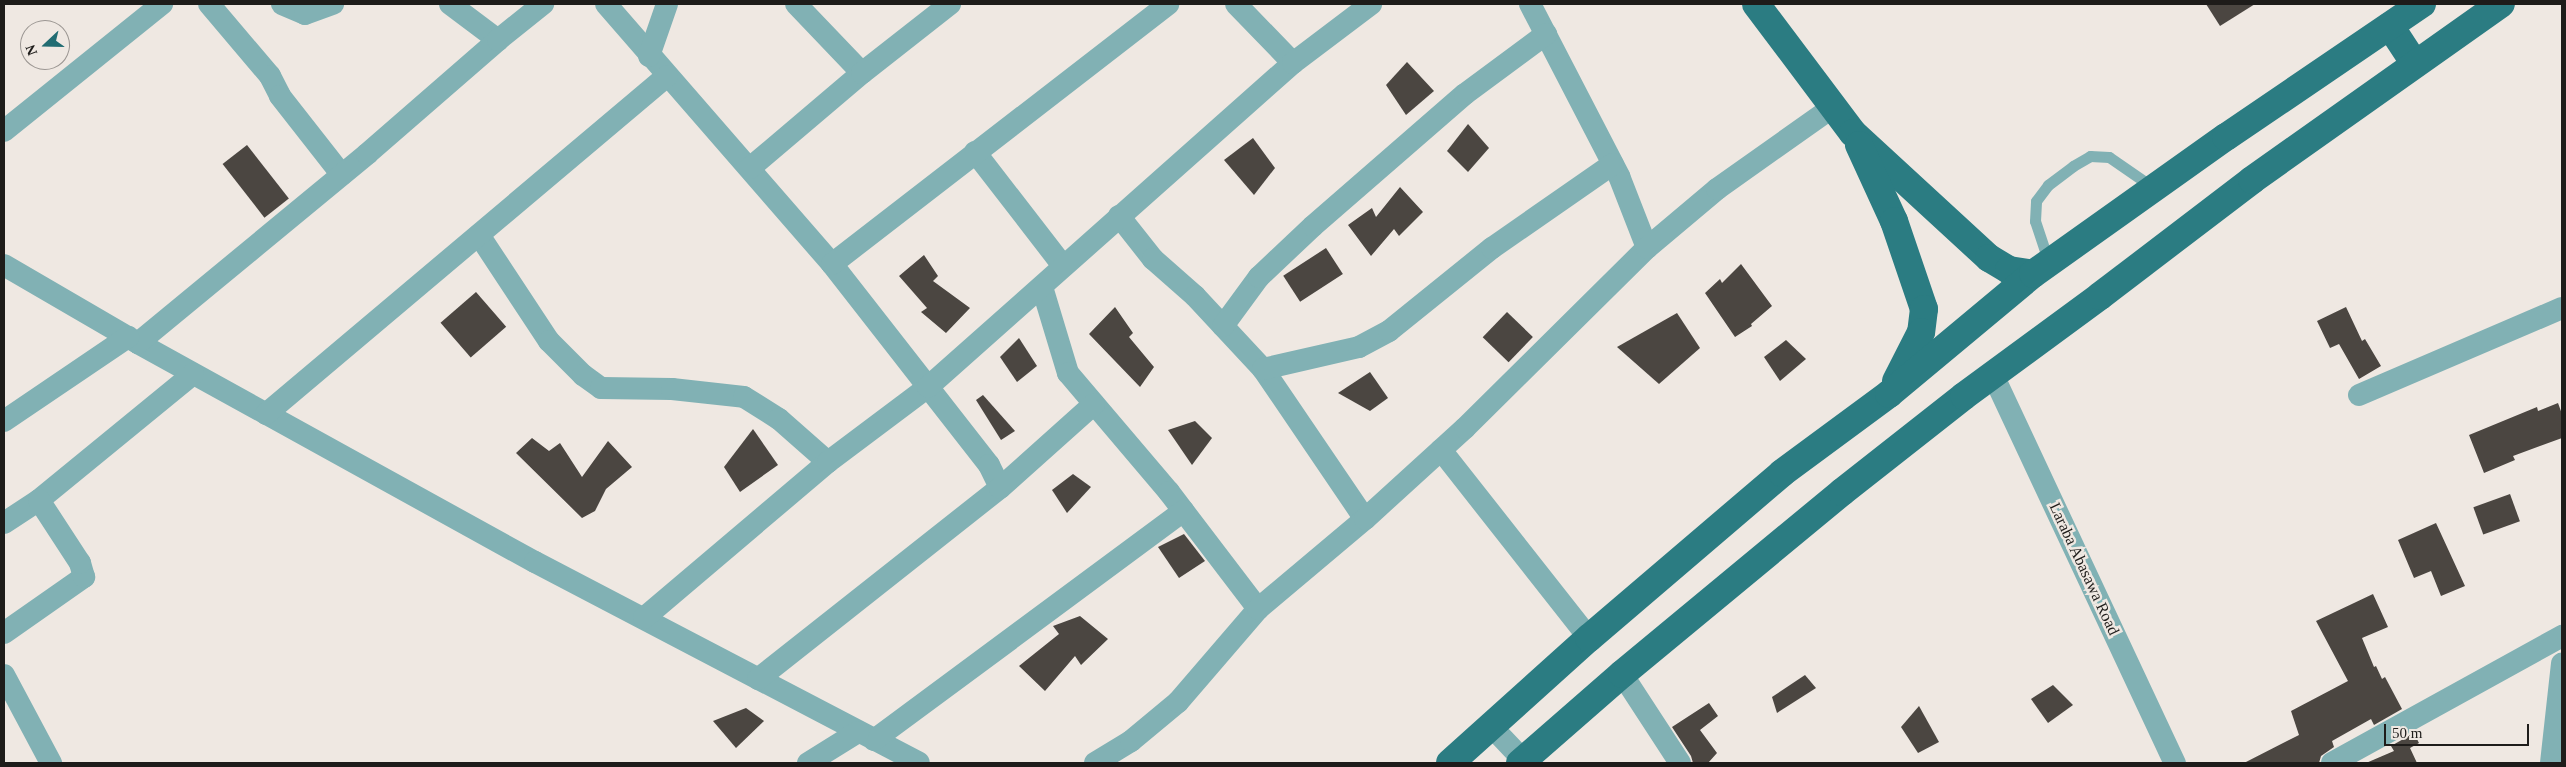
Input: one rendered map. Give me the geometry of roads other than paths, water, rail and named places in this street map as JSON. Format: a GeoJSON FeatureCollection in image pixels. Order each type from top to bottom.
{"type":"FeatureCollection","features":[{"type":"Feature","properties":{"kind":"main road"},"geometry":{"type":"LineString","coordinates":[[1756,4],[1853,133],[1989,258],[2009,270],[2041,269]]}},
{"type":"Feature","properties":{"kind":"main road"},"geometry":{"type":"LineString","coordinates":[[1450,763],[1490,725],[1589,638],[1782,473],[1889,394],[2041,269],[2154,188],[2422,4]]}},
{"type":"Feature","properties":{"kind":"main road"},"geometry":{"type":"LineString","coordinates":[[1523,762],[1622,674],[1842,492],[1993,375],[2252,180],[2501,4]]}},
{"type":"Feature","properties":{"kind":"main road"},"geometry":{"type":"LineString","coordinates":[[2390,26],[2415,64]]}},
{"type":"Feature","properties":{"kind":"main road"},"geometry":{"type":"LineString","coordinates":[[1853,133],[1894,221],[1924,310],[1921,332],[1889,394]]}},
{"type":"Feature","properties":{"kind":"street"},"geometry":{"type":"LineString","coordinates":[[4,131],[162,4]]}},
{"type":"Feature","properties":{"kind":"street"},"geometry":{"type":"LineString","coordinates":[[209,4],[270,76],[280,96],[342,175]]}},
{"type":"Feature","properties":{"kind":"street"},"geometry":{"type":"LineString","coordinates":[[282,4],[305,14],[333,4]]}},
{"type":"Feature","properties":{"kind":"street"},"geometry":{"type":"LineString","coordinates":[[450,4],[498,40]]}},
{"type":"Feature","properties":{"kind":"street"},"geometry":{"type":"LineString","coordinates":[[4,421],[133,340],[342,175],[498,40],[543,4]]}},
{"type":"Feature","properties":{"kind":"street"},"geometry":{"type":"LineString","coordinates":[[606,4],[649,56],[750,168],[832,264],[989,465],[1000,488]]}},
{"type":"Feature","properties":{"kind":"street"},"geometry":{"type":"LineString","coordinates":[[649,56],[667,4]]}},
{"type":"Feature","properties":{"kind":"street"},"geometry":{"type":"LineString","coordinates":[[796,4],[862,73]]}},
{"type":"Feature","properties":{"kind":"street"},"geometry":{"type":"LineString","coordinates":[[750,168],[862,73],[950,4]]}},
{"type":"Feature","properties":{"kind":"street"},"geometry":{"type":"LineString","coordinates":[[832,264],[1168,4]]}},
{"type":"Feature","properties":{"kind":"street"},"geometry":{"type":"LineString","coordinates":[[1236,4],[1293,62]]}},
{"type":"Feature","properties":{"kind":"street"},"geometry":{"type":"LineString","coordinates":[[644,618],[828,462],[928,387],[1042,288],[1063,266],[1293,62],[1371,4]]}},
{"type":"Feature","properties":{"kind":"street"},"geometry":{"type":"LineString","coordinates":[[1530,4],[1613,164],[1647,248]]}},
{"type":"Feature","properties":{"kind":"street"},"geometry":{"type":"LineString","coordinates":[[1223,326],[1259,277],[1313,226],[1465,94],[1546,34]]}},
{"type":"Feature","properties":{"kind":"street"},"geometry":{"type":"LineString","coordinates":[[266,414],[667,76]]}},
{"type":"Feature","properties":{"kind":"street"},"geometry":{"type":"LineString","coordinates":[[1095,763],[1131,741],[1178,702],[1258,609],[1365,519],[1442,450],[1647,248],[1717,190],[1833,107]]}},
{"type":"Feature","properties":{"kind":"street"},"geometry":{"type":"LineString","coordinates":[[975,152],[1063,266]]}},
{"type":"Feature","properties":{"kind":"street"},"geometry":{"type":"LineString","coordinates":[[1263,369],[1359,347],[1389,331],[1492,248],[1613,164]]}},
{"type":"Feature","properties":{"kind":"street"},"geometry":{"type":"LineString","coordinates":[[1119,216],[1153,259],[1195,296],[1263,369],[1365,519]]}},
{"type":"Feature","properties":{"kind":"street"},"geometry":{"type":"LineString","coordinates":[[479,235],[549,342],[583,375],[601,388],[672,389],[744,397],[779,419],[828,462]]}},
{"type":"Feature","properties":{"kind":"street"},"geometry":{"type":"LineString","coordinates":[[4,265],[193,374],[535,562],[919,763]]}},
{"type":"Feature","properties":{"kind":"street"},"geometry":{"type":"LineString","coordinates":[[1042,288],[1068,373],[1130,444],[1184,511],[1258,609]]}},
{"type":"Feature","properties":{"kind":"street"},"geometry":{"type":"LineString","coordinates":[[2358,395],[2562,308]]}},
{"type":"Feature","properties":{"kind":"street"},"geometry":{"type":"LineString","coordinates":[[4,523],[39,500],[193,374]]}},
{"type":"Feature","properties":{"kind":"street","name":"Laraba Abasawa Road"},"geometry":{"type":"LineString","coordinates":[[1993,375],[2175,763]]}},
{"type":"Feature","properties":{"kind":"street"},"geometry":{"type":"LineString","coordinates":[[758,679],[1000,488],[1094,404]]}},
{"type":"Feature","properties":{"kind":"street"},"geometry":{"type":"LineString","coordinates":[[1442,450],[1589,638]]}},
{"type":"Feature","properties":{"kind":"street"},"geometry":{"type":"LineString","coordinates":[[4,633],[84,576],[80,563],[39,500]]}},
{"type":"Feature","properties":{"kind":"street"},"geometry":{"type":"LineString","coordinates":[[808,763],[866,736],[1184,511]]}},
{"type":"Feature","properties":{"kind":"street"},"geometry":{"type":"LineString","coordinates":[[2332,763],[2562,636]]}},
{"type":"Feature","properties":{"kind":"street"},"geometry":{"type":"LineString","coordinates":[[2551,763],[2562,664]]}},
{"type":"Feature","properties":{"kind":"street"},"geometry":{"type":"LineString","coordinates":[[1622,674],[1680,763]]}},
{"type":"Feature","properties":{"kind":"street"},"geometry":{"type":"LineString","coordinates":[[4,675],[51,763]]}},
{"type":"Feature","properties":{"kind":"street"},"geometry":{"type":"LineString","coordinates":[[1490,725],[1523,762]]}},
{"type":"Feature","properties":{"kind":"lane"},"geometry":{"type":"LineString","coordinates":[[2041,269],[2035,221],[2036,201],[2048,185],[2073,166],[2090,156],[2109,157],[2154,188]]}}]}
